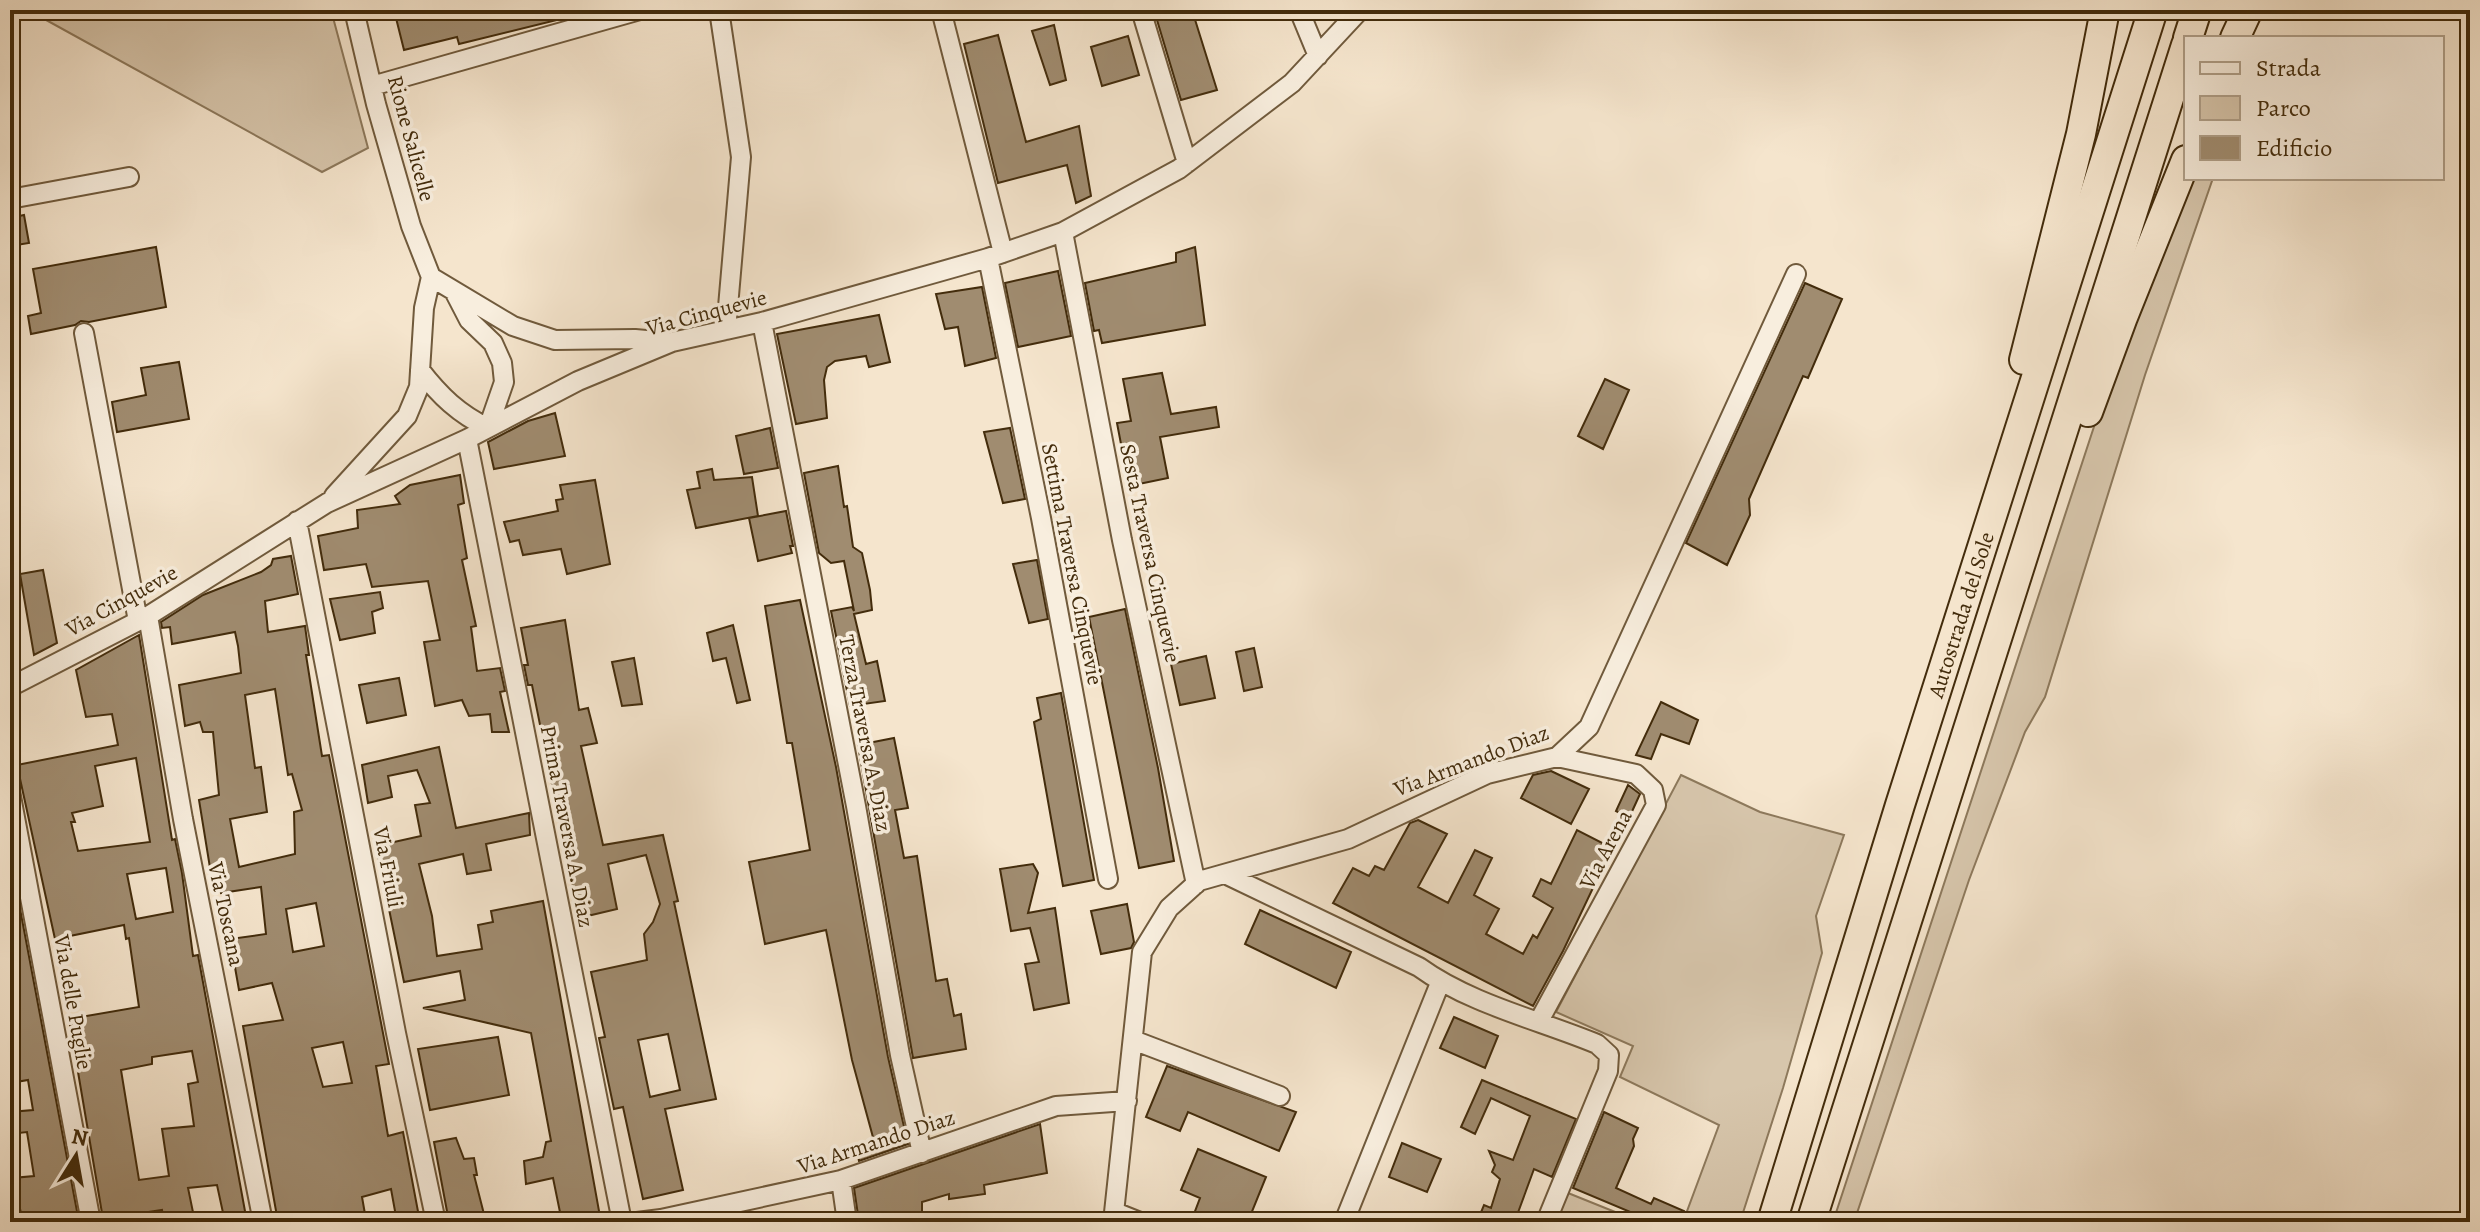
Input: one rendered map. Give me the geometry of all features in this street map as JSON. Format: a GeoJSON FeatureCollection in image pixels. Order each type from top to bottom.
{"type":"FeatureCollection","features":[{"type":"Feature","properties":{"kind":"highway"},"geometry":{"type":"LineString","coordinates":[[1957,629],[2081,134],[2105,10]]}},
{"type":"Feature","properties":{"kind":"highway","name":"Autostrada del Sole"},"geometry":{"type":"LineString","coordinates":[[1772,1222],[2153,10]]}},
{"type":"Feature","properties":{"kind":"highway"},"geometry":{"type":"LineString","coordinates":[[2189,36],[2197,10]]}},
{"type":"Feature","properties":{"kind":"highway"},"geometry":{"type":"LineString","coordinates":[[2236,36],[2248,10]]}},
{"type":"Feature","properties":{"kind":"highway","name":"Autostrada del Sole"},"geometry":{"type":"LineString","coordinates":[[1811,1222],[2184,51]]}},
{"type":"Feature","properties":{"kind":"highway"},"geometry":{"type":"LineString","coordinates":[[1941,814],[2123,317],[2184,165]]}},
{"type":"Feature","properties":{"kind":"street","name":"Rione Salicelle"},"geometry":{"type":"LineString","coordinates":[[354,10],[411,226],[431,277]]}},
{"type":"Feature","properties":{"kind":"street"},"geometry":{"type":"LineString","coordinates":[[372,86],[640,10]]}},
{"type":"Feature","properties":{"kind":"street"},"geometry":{"type":"LineString","coordinates":[[719,10],[741,157],[726,330]]}},
{"type":"Feature","properties":{"kind":"street","name":"Settima Traversa Cinquevie"},"geometry":{"type":"LineString","coordinates":[[941,10],[996,255],[1108,879]]}},
{"type":"Feature","properties":{"kind":"street"},"geometry":{"type":"LineString","coordinates":[[1141,10],[1187,163]]}},
{"type":"Feature","properties":{"kind":"street"},"geometry":{"type":"LineString","coordinates":[[1299,10],[1318,56]]}},
{"type":"Feature","properties":{"kind":"street","name":"Via Cinquevie"},"geometry":{"type":"LineString","coordinates":[[10,687],[143,618],[327,503],[467,439],[578,381],[672,342],[762,322],[996,255],[1063,232],[1187,163],[1292,83],[1360,10]]}},
{"type":"Feature","properties":{"kind":"street"},"geometry":{"type":"LineString","coordinates":[[10,199],[129,177]]}},
{"type":"Feature","properties":{"kind":"street","name":"Sesta Traversa Cinquevie"},"geometry":{"type":"LineString","coordinates":[[1063,232],[1122,540],[1196,884]]}},
{"type":"Feature","properties":{"kind":"street","name":"Via Armando Diaz"},"geometry":{"type":"LineString","coordinates":[[1114,1217],[1142,952],[1169,908],[1196,884],[1348,839],[1487,774],[1557,757],[1589,727],[1796,274]]}},
{"type":"Feature","properties":{"kind":"street"},"geometry":{"type":"LineString","coordinates":[[327,503],[407,416],[419,387],[424,308],[431,277],[513,326],[555,340],[672,342]]}},
{"type":"Feature","properties":{"kind":"street"},"geometry":{"type":"LineString","coordinates":[[420,370],[462,415],[488,428],[502,391],[502,363],[493,343],[469,320],[454,291]]}},
{"type":"Feature","properties":{"kind":"street","name":"Terza Traversa A. Diaz"},"geometry":{"type":"LineString","coordinates":[[762,322],[856,806],[900,1055],[922,1153]]}},
{"type":"Feature","properties":{"kind":"street","name":"Via Toscana"},"geometry":{"type":"LineString","coordinates":[[84,333],[263,1222]]}},
{"type":"Feature","properties":{"kind":"street","name":"Prima Traversa A. Diaz"},"geometry":{"type":"LineString","coordinates":[[467,439],[622,1222]]}},
{"type":"Feature","properties":{"kind":"street","name":"Via Friuli"},"geometry":{"type":"LineString","coordinates":[[297,521],[396,1033],[436,1222]]}},
{"type":"Feature","properties":{"kind":"street","name":"Via Arena"},"geometry":{"type":"LineString","coordinates":[[1539,1021],[1656,805],[1653,790],[1636,774],[1557,757]]}},
{"type":"Feature","properties":{"kind":"street","name":"Via delle Puglie"},"geometry":{"type":"LineString","coordinates":[[10,791],[91,1222]]}},
{"type":"Feature","properties":{"kind":"street"},"geometry":{"type":"LineString","coordinates":[[1225,874],[1419,967],[1440,983],[1597,1044],[1609,1055],[1608,1071],[1546,1222]]}},
{"type":"Feature","properties":{"kind":"street"},"geometry":{"type":"LineString","coordinates":[[1344,1222],[1440,983]]}},
{"type":"Feature","properties":{"kind":"street"},"geometry":{"type":"LineString","coordinates":[[1133,1040],[1280,1096]]}},
{"type":"Feature","properties":{"kind":"street","name":"Via Armando Diaz"},"geometry":{"type":"LineString","coordinates":[[637,1222],[662,1221],[841,1180],[1056,1106],[1127,1101]]}},
{"type":"Feature","properties":{"kind":"street"},"geometry":{"type":"LineString","coordinates":[[841,1180],[847,1222]]}},
{"type":"Feature","properties":{"kind":"street"},"geometry":{"type":"LineString","coordinates":[[1114,1217],[1140,1222]]}},
{"type":"Feature","properties":{"kind":"green space"},"geometry":{"type":"Polygon","coordinates":[[[28,10],[331,10],[368,148],[322,172],[28,10]]]}},
{"type":"Feature","properties":{"kind":"green space"},"geometry":{"type":"Polygon","coordinates":[[[2186,180],[2212,180],[2145,375],[2045,697],[2025,732],[1969,880],[1854,1222],[1833,1222],[2129,320],[2186,180]]]}},
{"type":"Feature","properties":{"kind":"green space"},"geometry":{"type":"Polygon","coordinates":[[[1681,775],[1760,812],[1844,835],[1816,916],[1822,953],[1740,1222],[1683,1222],[1719,1125],[1620,1077],[1633,1046],[1556,1012],[1681,775]]]}},
{"type":"Feature","properties":{"kind":"green space"},"geometry":{"type":"Polygon","coordinates":[[[1568,1193],[1640,1222],[1555,1222],[1568,1193]]]}},
{"type":"Feature","properties":{"kind":"building"},"geometry":{"type":"Polygon","coordinates":[[[394,10],[572,10],[573,16],[459,44],[457,37],[404,50],[394,10]]]}},
{"type":"Feature","properties":{"kind":"building"},"geometry":{"type":"Polygon","coordinates":[[[1154,10],[1192,10],[1217,90],[1181,100],[1154,10]]]}},
{"type":"Feature","properties":{"kind":"building"},"geometry":{"type":"Polygon","coordinates":[[[1054,25],[1066,80],[1050,85],[1032,31],[1054,25]]]}},
{"type":"Feature","properties":{"kind":"building"},"geometry":{"type":"Polygon","coordinates":[[[998,35],[1026,142],[1079,126],[1091,196],[1076,203],[1067,165],[998,183],[964,44],[998,35]]]}},
{"type":"Feature","properties":{"kind":"building"},"geometry":{"type":"Polygon","coordinates":[[[1128,36],[1139,75],[1102,86],[1091,47],[1128,36]]]}},
{"type":"Feature","properties":{"kind":"building"},"geometry":{"type":"Polygon","coordinates":[[[24,215],[29,243],[10,246],[10,218],[24,215]]]}},
{"type":"Feature","properties":{"kind":"building"},"geometry":{"type":"Polygon","coordinates":[[[156,247],[166,307],[81,321],[31,334],[28,316],[41,313],[33,269],[156,247]]]}},
{"type":"Feature","properties":{"kind":"building"},"geometry":{"type":"Polygon","coordinates":[[[1195,247],[1205,325],[1102,343],[1099,330],[1094,331],[1085,283],[1176,262],[1176,253],[1195,247]]]}},
{"type":"Feature","properties":{"kind":"building"},"geometry":{"type":"Polygon","coordinates":[[[1058,271],[1071,336],[1018,347],[1005,283],[1058,271]]]}},
{"type":"Feature","properties":{"kind":"building"},"geometry":{"type":"Polygon","coordinates":[[[1805,283],[1842,299],[1808,378],[1803,376],[1749,499],[1750,515],[1727,565],[1686,543],[1805,283]]]}},
{"type":"Feature","properties":{"kind":"building"},"geometry":{"type":"Polygon","coordinates":[[[982,287],[996,358],[965,366],[958,327],[945,329],[936,294],[982,287]]]}},
{"type":"Feature","properties":{"kind":"building"},"geometry":{"type":"Polygon","coordinates":[[[879,315],[890,362],[869,367],[866,356],[835,361],[827,367],[824,380],[827,418],[796,424],[777,334],[879,315]]]}},
{"type":"Feature","properties":{"kind":"building"},"geometry":{"type":"Polygon","coordinates":[[[179,362],[189,419],[117,432],[112,402],[146,395],[141,368],[179,362]]]}},
{"type":"Feature","properties":{"kind":"building"},"geometry":{"type":"Polygon","coordinates":[[[1162,373],[1171,414],[1216,407],[1219,427],[1160,437],[1168,478],[1129,486],[1117,423],[1131,421],[1123,379],[1162,373]]]}},
{"type":"Feature","properties":{"kind":"building"},"geometry":{"type":"Polygon","coordinates":[[[1605,379],[1629,390],[1603,449],[1578,436],[1605,379]]]}},
{"type":"Feature","properties":{"kind":"building"},"geometry":{"type":"Polygon","coordinates":[[[555,413],[565,456],[494,469],[488,442],[528,421],[555,413]]]}},
{"type":"Feature","properties":{"kind":"building"},"geometry":{"type":"Polygon","coordinates":[[[770,428],[778,468],[744,474],[736,436],[770,428]]]}},
{"type":"Feature","properties":{"kind":"building"},"geometry":{"type":"Polygon","coordinates":[[[1010,428],[1025,499],[1003,503],[984,432],[1010,428]]]}},
{"type":"Feature","properties":{"kind":"building"},"geometry":{"type":"Polygon","coordinates":[[[838,466],[853,547],[862,553],[870,590],[872,610],[854,614],[866,664],[877,661],[885,701],[850,706],[831,611],[852,607],[854,611],[844,561],[831,563],[819,553],[804,473],[838,466]]]}},
{"type":"Feature","properties":{"kind":"building"},"geometry":{"type":"Polygon","coordinates":[[[712,469],[714,480],[752,477],[758,516],[696,528],[687,490],[700,488],[697,472],[712,469]]]}},
{"type":"Feature","properties":{"kind":"building"},"geometry":{"type":"Polygon","coordinates":[[[460,475],[464,503],[458,505],[467,558],[462,560],[476,626],[471,627],[477,671],[500,668],[505,691],[500,692],[509,732],[492,732],[490,714],[469,716],[462,700],[435,706],[424,642],[440,640],[428,581],[372,587],[366,564],[324,570],[318,536],[358,528],[357,510],[400,504],[395,496],[410,485],[460,475]]]}},
{"type":"Feature","properties":{"kind":"building"},"geometry":{"type":"Polygon","coordinates":[[[595,480],[610,564],[567,574],[561,549],[523,555],[519,540],[510,542],[504,522],[558,511],[556,500],[563,499],[560,485],[595,480]]]}},
{"type":"Feature","properties":{"kind":"building"},"geometry":{"type":"Polygon","coordinates":[[[786,511],[792,553],[758,561],[749,518],[786,511]]]}},
{"type":"Feature","properties":{"kind":"building"},"geometry":{"type":"Polygon","coordinates":[[[291,556],[298,594],[265,601],[268,632],[305,626],[309,655],[306,655],[322,756],[329,755],[389,1064],[376,1066],[388,1136],[403,1132],[420,1222],[397,1222],[391,1189],[362,1197],[365,1214],[319,1222],[278,1222],[243,1026],[283,1020],[272,983],[239,990],[230,939],[266,934],[261,887],[221,893],[217,872],[211,874],[199,800],[219,795],[213,732],[203,732],[200,722],[185,726],[179,685],[241,673],[238,646],[235,632],[172,644],[170,627],[162,628],[161,622],[203,595],[261,572],[271,565],[273,559],[291,556]],[[275,689],[245,695],[255,768],[261,767],[267,812],[230,819],[239,867],[295,854],[294,812],[302,810],[292,774],[288,775],[275,689]],[[316,903],[286,909],[293,952],[324,946],[316,903]],[[343,1042],[312,1048],[323,1087],[352,1083],[343,1042]]]}},
{"type":"Feature","properties":{"kind":"building"},"geometry":{"type":"Polygon","coordinates":[[[1037,560],[1048,619],[1029,623],[1013,564],[1037,560]]]}},
{"type":"Feature","properties":{"kind":"building"},"geometry":{"type":"Polygon","coordinates":[[[43,570],[57,643],[34,655],[20,574],[43,570]]]}},
{"type":"Feature","properties":{"kind":"building"},"geometry":{"type":"Polygon","coordinates":[[[380,592],[383,608],[372,612],[375,633],[340,640],[330,599],[380,592]]]}},
{"type":"Feature","properties":{"kind":"building"},"geometry":{"type":"Polygon","coordinates":[[[800,600],[836,767],[888,1057],[908,1144],[859,1161],[856,1148],[874,1141],[852,1060],[826,930],[765,944],[749,862],[810,850],[792,743],[787,743],[765,606],[800,600]]]}},
{"type":"Feature","properties":{"kind":"building"},"geometry":{"type":"Polygon","coordinates":[[[1125,609],[1174,861],[1139,868],[1089,617],[1125,609]]]}},
{"type":"Feature","properties":{"kind":"building"},"geometry":{"type":"Polygon","coordinates":[[[565,620],[579,710],[588,708],[597,743],[581,746],[603,845],[663,835],[678,901],[674,902],[716,1099],[665,1109],[683,1190],[643,1199],[623,1107],[614,1109],[599,1038],[605,1037],[591,972],[647,960],[644,934],[660,904],[646,855],[608,864],[617,909],[579,918],[532,685],[528,685],[524,665],[528,665],[521,628],[565,620]],[[668,1034],[638,1040],[650,1097],[680,1090],[668,1034]]]}},
{"type":"Feature","properties":{"kind":"building"},"geometry":{"type":"Polygon","coordinates":[[[733,625],[750,700],[737,703],[726,658],[713,661],[707,633],[733,625]]]}},
{"type":"Feature","properties":{"kind":"building"},"geometry":{"type":"Polygon","coordinates":[[[139,635],[172,840],[175,839],[182,873],[193,956],[198,955],[247,1222],[225,1222],[217,1185],[188,1188],[195,1222],[164,1222],[162,1210],[103,1219],[69,1019],[139,1007],[129,938],[126,939],[124,925],[55,939],[17,765],[118,745],[112,714],[86,717],[76,670],[139,635]],[[136,758],[95,766],[103,806],[72,813],[78,851],[150,842],[136,758]],[[166,868],[127,874],[136,919],[173,912],[166,868]],[[192,1051],[152,1057],[152,1064],[121,1070],[139,1180],[169,1176],[162,1129],[194,1126],[188,1084],[198,1082],[192,1051]]]}},
{"type":"Feature","properties":{"kind":"building"},"geometry":{"type":"Polygon","coordinates":[[[1254,648],[1262,687],[1244,691],[1236,652],[1254,648]]]}},
{"type":"Feature","properties":{"kind":"building"},"geometry":{"type":"Polygon","coordinates":[[[1206,656],[1215,698],[1180,705],[1171,664],[1206,656]]]}},
{"type":"Feature","properties":{"kind":"building"},"geometry":{"type":"Polygon","coordinates":[[[634,658],[642,704],[622,706],[612,662],[634,658]]]}},
{"type":"Feature","properties":{"kind":"building"},"geometry":{"type":"Polygon","coordinates":[[[399,678],[406,715],[367,723],[359,685],[399,678]]]}},
{"type":"Feature","properties":{"kind":"building"},"geometry":{"type":"Polygon","coordinates":[[[1061,693],[1094,880],[1063,886],[1034,722],[1041,719],[1037,698],[1061,693]]]}},
{"type":"Feature","properties":{"kind":"building"},"geometry":{"type":"Polygon","coordinates":[[[1661,702],[1698,720],[1689,744],[1661,734],[1651,759],[1636,755],[1661,702]]]}},
{"type":"Feature","properties":{"kind":"building"},"geometry":{"type":"Polygon","coordinates":[[[894,738],[908,808],[895,810],[904,858],[917,856],[936,981],[947,979],[954,1016],[961,1014],[966,1049],[913,1058],[858,745],[894,738]]]}},
{"type":"Feature","properties":{"kind":"building"},"geometry":{"type":"Polygon","coordinates":[[[439,747],[456,828],[529,813],[530,835],[486,844],[491,870],[467,874],[463,854],[419,864],[432,916],[437,956],[482,949],[478,925],[493,922],[491,911],[543,901],[601,1222],[562,1222],[553,1178],[526,1184],[524,1161],[543,1157],[546,1142],[551,1141],[531,1033],[423,1008],[465,1000],[460,971],[404,982],[376,846],[421,836],[415,805],[430,803],[417,770],[388,776],[392,797],[368,803],[362,765],[439,747]]]}},
{"type":"Feature","properties":{"kind":"building"},"geometry":{"type":"Polygon","coordinates":[[[1551,771],[1589,789],[1571,824],[1521,798],[1533,775],[1551,771]]]}},
{"type":"Feature","properties":{"kind":"building"},"geometry":{"type":"Polygon","coordinates":[[[1628,785],[1640,794],[1629,818],[1616,811],[1628,785]]]}},
{"type":"Feature","properties":{"kind":"building"},"geometry":{"type":"Polygon","coordinates":[[[1418,820],[1447,834],[1418,887],[1448,903],[1475,850],[1492,858],[1474,895],[1499,909],[1486,934],[1523,954],[1533,935],[1537,938],[1553,908],[1533,896],[1541,879],[1551,884],[1577,830],[1612,848],[1533,1006],[1333,903],[1353,868],[1369,876],[1375,866],[1384,870],[1410,823],[1418,820]]]}},
{"type":"Feature","properties":{"kind":"building"},"geometry":{"type":"Polygon","coordinates":[[[1033,864],[1038,873],[1028,913],[1055,908],[1069,1003],[1034,1010],[1025,964],[1039,962],[1030,928],[1011,931],[1000,869],[1033,864]]]}},
{"type":"Feature","properties":{"kind":"building"},"geometry":{"type":"Polygon","coordinates":[[[18,898],[79,1222],[23,1222],[13,1178],[34,1176],[27,1132],[10,1134],[10,1112],[33,1110],[28,1080],[16,1082],[10,1039],[10,899],[18,898]]]}},
{"type":"Feature","properties":{"kind":"building"},"geometry":{"type":"Polygon","coordinates":[[[1127,904],[1134,942],[1131,948],[1101,954],[1091,911],[1127,904]]]}},
{"type":"Feature","properties":{"kind":"building"},"geometry":{"type":"Polygon","coordinates":[[[1260,910],[1351,952],[1336,988],[1245,944],[1260,910]]]}},
{"type":"Feature","properties":{"kind":"building"},"geometry":{"type":"Polygon","coordinates":[[[1454,1017],[1498,1036],[1485,1068],[1440,1048],[1454,1017]]]}},
{"type":"Feature","properties":{"kind":"building"},"geometry":{"type":"Polygon","coordinates":[[[498,1037],[509,1095],[430,1110],[418,1049],[498,1037]]]}},
{"type":"Feature","properties":{"kind":"building"},"geometry":{"type":"Polygon","coordinates":[[[1167,1066],[1296,1112],[1279,1151],[1188,1112],[1180,1131],[1146,1117],[1167,1066]]]}},
{"type":"Feature","properties":{"kind":"building"},"geometry":{"type":"Polygon","coordinates":[[[1482,1080],[1576,1119],[1552,1177],[1534,1169],[1516,1218],[1524,1222],[1477,1222],[1484,1205],[1491,1208],[1500,1179],[1492,1172],[1495,1165],[1489,1151],[1513,1160],[1530,1116],[1491,1098],[1475,1134],[1461,1127],[1482,1080]]]}},
{"type":"Feature","properties":{"kind":"building"},"geometry":{"type":"Polygon","coordinates":[[[1604,1112],[1638,1128],[1633,1139],[1634,1146],[1616,1188],[1651,1204],[1654,1198],[1684,1211],[1680,1222],[1654,1222],[1573,1188],[1604,1112]]]}},
{"type":"Feature","properties":{"kind":"building"},"geometry":{"type":"Polygon","coordinates":[[[1040,1124],[1047,1173],[984,1185],[985,1194],[949,1199],[949,1194],[922,1202],[922,1212],[915,1214],[859,1222],[854,1188],[1040,1124]]]}},
{"type":"Feature","properties":{"kind":"building"},"geometry":{"type":"Polygon","coordinates":[[[456,1138],[464,1159],[474,1158],[477,1175],[474,1175],[486,1222],[449,1222],[434,1142],[456,1138]]]}},
{"type":"Feature","properties":{"kind":"building"},"geometry":{"type":"Polygon","coordinates":[[[1402,1143],[1441,1159],[1427,1192],[1389,1177],[1402,1143]]]}},
{"type":"Feature","properties":{"kind":"building"},"geometry":{"type":"Polygon","coordinates":[[[1198,1149],[1266,1177],[1249,1219],[1238,1214],[1235,1222],[1201,1222],[1202,1217],[1194,1214],[1200,1198],[1181,1190],[1198,1149]]]}}]}
